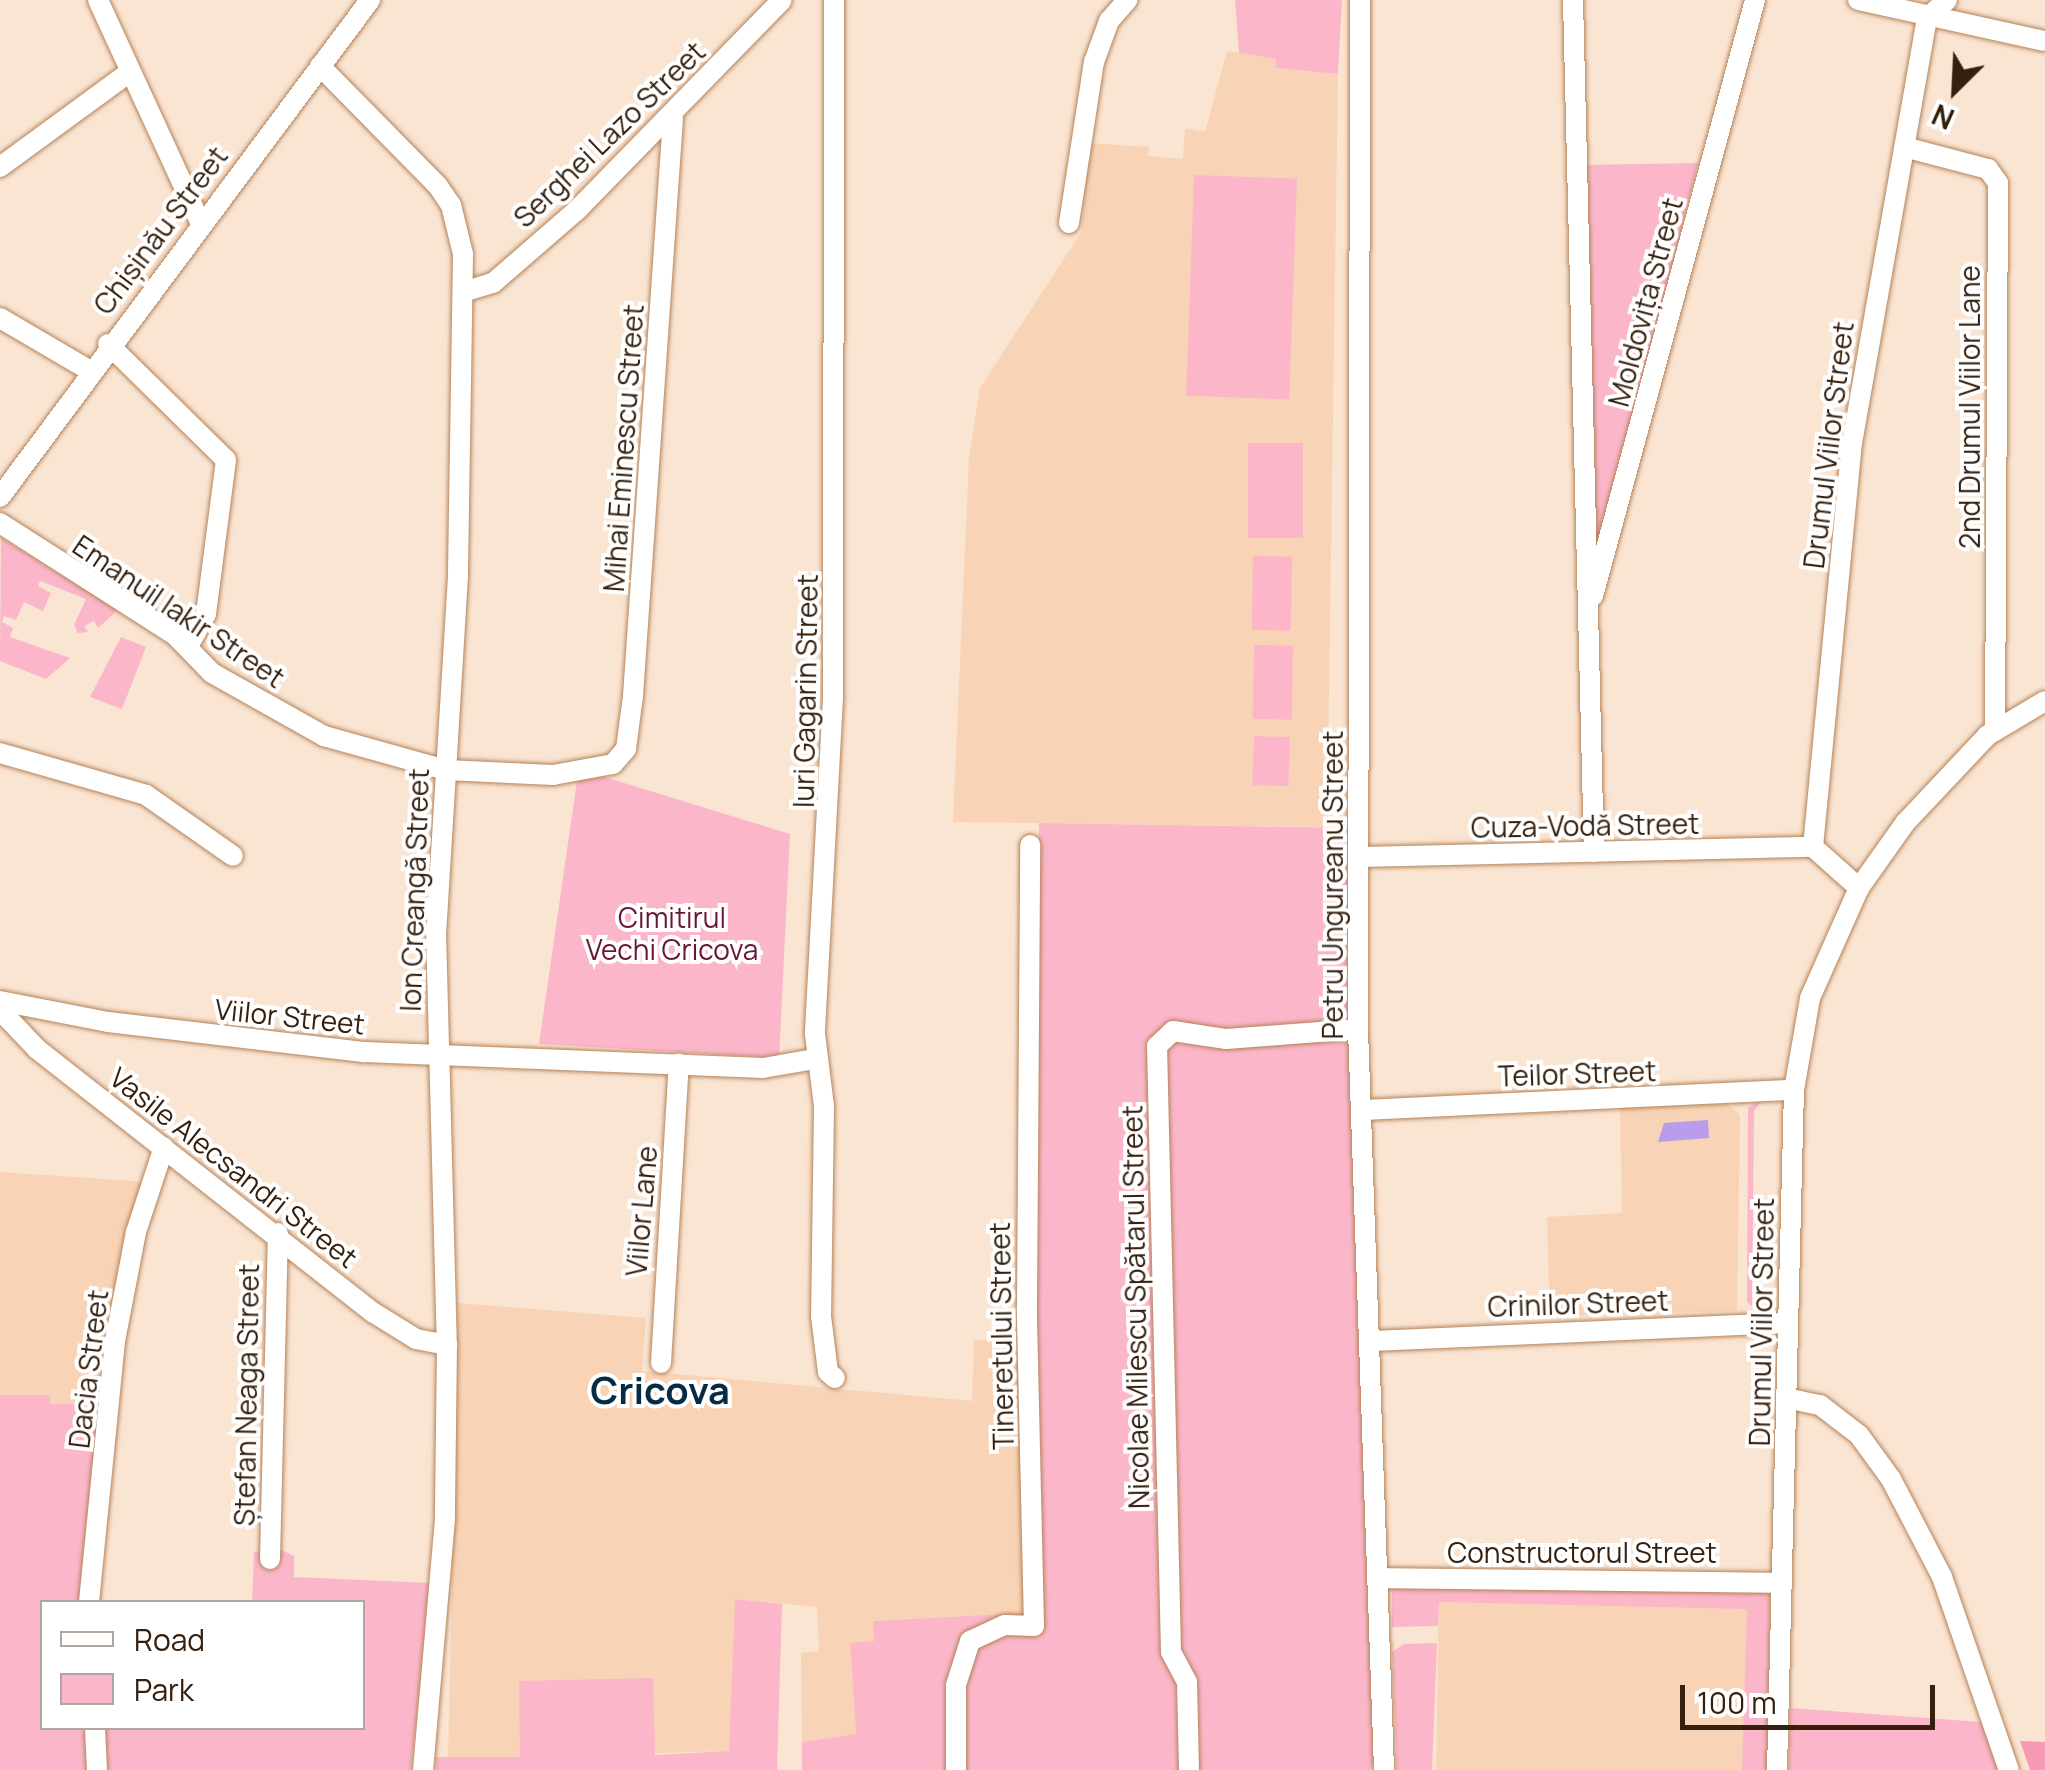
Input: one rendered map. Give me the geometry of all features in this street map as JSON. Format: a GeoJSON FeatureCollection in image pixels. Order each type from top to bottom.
{"type":"FeatureCollection","features":[{"type":"Feature","properties":{"kind":"street"},"geometry":{"type":"LineString","coordinates":[[98,0],[200,222]]}},
{"type":"Feature","properties":{"kind":"street","name":"Chișinău Street"},"geometry":{"type":"LineString","coordinates":[[0,497],[108,344],[370,0]]}},
{"type":"Feature","properties":{"kind":"street","name":"Serghei Lazo Street"},"geometry":{"type":"LineString","coordinates":[[463,292],[493,283],[673,118],[782,0]]}},
{"type":"Feature","properties":{"kind":"street","name":"Iuri Gagarin Street"},"geometry":{"type":"LineString","coordinates":[[834,0],[839,71],[834,698],[815,1060],[824,1106],[821,1316],[828,1372],[834,1378]]}},
{"type":"Feature","properties":{"kind":"street"},"geometry":{"type":"LineString","coordinates":[[1069,222],[1094,62],[1109,21],[1127,0]]}},
{"type":"Feature","properties":{"kind":"street","name":"Petru Ungureanu Street"},"geometry":{"type":"LineString","coordinates":[[1360,0],[1358,1029],[1384,1770]]}},
{"type":"Feature","properties":{"kind":"street","name":"Moldovița Street"},"geometry":{"type":"LineString","coordinates":[[1573,0],[1594,852]]}},
{"type":"Feature","properties":{"kind":"street","name":"Moldovița Street"},"geometry":{"type":"LineString","coordinates":[[1587,618],[1755,0]]}},
{"type":"Feature","properties":{"kind":"street"},"geometry":{"type":"LineString","coordinates":[[1858,0],[2045,41]]}},
{"type":"Feature","properties":{"kind":"street"},"geometry":{"type":"LineString","coordinates":[[1927,18],[1946,0]]}},
{"type":"Feature","properties":{"kind":"street","name":"Drumul Viilor Street"},"geometry":{"type":"LineString","coordinates":[[1813,848],[1851,448],[1879,272],[1908,148],[1927,18]]}},
{"type":"Feature","properties":{"kind":"street","name":"Ion Creangă Street"},"geometry":{"type":"LineString","coordinates":[[320,66],[452,205],[463,292],[466,375],[446,770],[437,1055],[447,1346],[444,1519],[423,1770]]}},
{"type":"Feature","properties":{"kind":"street"},"geometry":{"type":"LineString","coordinates":[[0,167],[130,72]]}},
{"type":"Feature","properties":{"kind":"street","name":"Mihai Eminescu Street"},"geometry":{"type":"LineString","coordinates":[[601,769],[626,749],[634,696],[673,118]]}},
{"type":"Feature","properties":{"kind":"street","name":"2nd Drumul Viilor Lane"},"geometry":{"type":"LineString","coordinates":[[1908,148],[1988,169],[1998,183],[1994,731]]}},
{"type":"Feature","properties":{"kind":"street"},"geometry":{"type":"LineString","coordinates":[[0,318],[89,370]]}},
{"type":"Feature","properties":{"kind":"street"},"geometry":{"type":"LineString","coordinates":[[108,344],[226,460],[206,614],[188,646]]}},
{"type":"Feature","properties":{"kind":"street","name":"Emanuil Iakir Street"},"geometry":{"type":"LineString","coordinates":[[0,523],[188,646],[212,672],[324,736],[446,770],[553,776],[601,769]]}},
{"type":"Feature","properties":{"kind":"street","name":"Drumul Viilor Street"},"geometry":{"type":"LineString","coordinates":[[1777,1770],[1794,1090],[1810,998],[1859,888],[1905,823],[1994,731],[2045,701]]}},
{"type":"Feature","properties":{"kind":"street"},"geometry":{"type":"LineString","coordinates":[[0,753],[146,795],[233,856]]}},
{"type":"Feature","properties":{"kind":"street","name":"Tineretului Street"},"geometry":{"type":"LineString","coordinates":[[956,1770],[956,1685],[970,1641],[1005,1625],[1034,1626],[1027,1307],[1030,845]]}},
{"type":"Feature","properties":{"kind":"street"},"geometry":{"type":"LineString","coordinates":[[1813,848],[1859,888]]}},
{"type":"Feature","properties":{"kind":"street","name":"Cuza-Vodă Street"},"geometry":{"type":"LineString","coordinates":[[1359,858],[1813,848]]}},
{"type":"Feature","properties":{"kind":"street","name":"Viilor Street"},"geometry":{"type":"LineString","coordinates":[[0,1001],[234,1038],[437,1055],[764,1068],[815,1060]]}},
{"type":"Feature","properties":{"kind":"street","name":"Vasile Alecsandri Street"},"geometry":{"type":"LineString","coordinates":[[0,1010],[38,1049],[278,1232],[374,1313],[416,1339],[447,1346]]}},
{"type":"Feature","properties":{"kind":"street","name":"Nicolae Milescu Spătarul Street"},"geometry":{"type":"LineString","coordinates":[[1189,1770],[1187,1682],[1171,1652],[1157,1046],[1173,1031],[1226,1039],[1358,1029]]}},
{"type":"Feature","properties":{"kind":"street","name":"Viilor Lane"},"geometry":{"type":"LineString","coordinates":[[661,1362],[679,1064]]}},
{"type":"Feature","properties":{"kind":"street","name":"Teilor Street"},"geometry":{"type":"LineString","coordinates":[[1362,1110],[1794,1090]]}},
{"type":"Feature","properties":{"kind":"street","name":"Dacia Street"},"geometry":{"type":"LineString","coordinates":[[89,1600],[115,1341],[136,1232],[164,1147]]}},
{"type":"Feature","properties":{"kind":"street","name":"Ștefan Neaga Street"},"geometry":{"type":"LineString","coordinates":[[270,1559],[278,1232]]}},
{"type":"Feature","properties":{"kind":"street","name":"Crinilor Street"},"geometry":{"type":"LineString","coordinates":[[1371,1340],[1787,1322]]}},
{"type":"Feature","properties":{"kind":"street"},"geometry":{"type":"LineString","coordinates":[[1786,1398],[1820,1404],[1859,1435],[1891,1479],[1942,1577],[2009,1770]]}},
{"type":"Feature","properties":{"kind":"street","name":"Constructorul Street"},"geometry":{"type":"LineString","coordinates":[[1380,1578],[1782,1583]]}},
{"type":"Feature","properties":{"kind":"street"},"geometry":{"type":"LineString","coordinates":[[95,1730],[97,1770]]}},
{"type":"Feature","properties":{"kind":"shaded area"},"geometry":{"type":"Polygon","coordinates":[[[1227,51],[1276,59],[1276,68],[1338,74],[1327,827],[953,822],[969,458],[980,388],[1082,231],[1089,143],[1149,147],[1148,156],[1183,159],[1185,128],[1205,132],[1227,51]]]}},
{"type":"Feature","properties":{"kind":"shaded area"},"geometry":{"type":"Polygon","coordinates":[[[1724,1101],[1740,1115],[1737,1311],[1550,1316],[1547,1217],[1622,1213],[1620,1106],[1724,1101]]]}},
{"type":"Feature","properties":{"kind":"shaded area"},"geometry":{"type":"Polygon","coordinates":[[[1708,1120],[1709,1138],[1658,1142],[1664,1123],[1708,1120]]]}},
{"type":"Feature","properties":{"kind":"shaded area"},"geometry":{"type":"Polygon","coordinates":[[[0,1172],[147,1182],[130,1222],[93,1404],[49,1404],[49,1395],[0,1395],[0,1172]]]}},
{"type":"Feature","properties":{"kind":"shaded area"},"geometry":{"type":"Polygon","coordinates":[[[458,1303],[646,1318],[642,1371],[972,1401],[974,1340],[1023,1339],[1024,1613],[873,1621],[874,1641],[850,1644],[856,1734],[802,1742],[801,1653],[819,1651],[817,1607],[736,1599],[729,1751],[448,1759],[458,1303]]]}},
{"type":"Feature","properties":{"kind":"shaded area"},"geometry":{"type":"Polygon","coordinates":[[[1439,1602],[1747,1607],[1744,1770],[1436,1770],[1439,1602]]]}},
{"type":"Feature","properties":{"kind":"shaded area"},"geometry":{"type":"Polygon","coordinates":[[[2020,1741],[2045,1742],[2045,1770],[2030,1770],[2020,1741]]]}},
{"type":"Feature","properties":{"kind":"green space"},"geometry":{"type":"Polygon","coordinates":[[[1235,0],[1342,0],[1338,74],[1276,68],[1276,59],[1239,53],[1235,0]]]}},
{"type":"Feature","properties":{"kind":"green space"},"geometry":{"type":"Polygon","coordinates":[[[1698,163],[1600,554],[1594,554],[1583,165],[1698,163]]]}},
{"type":"Feature","properties":{"kind":"green space"},"geometry":{"type":"Polygon","coordinates":[[[1194,175],[1297,179],[1289,399],[1186,396],[1194,175]]]}},
{"type":"Feature","properties":{"kind":"green space"},"geometry":{"type":"Polygon","coordinates":[[[1248,443],[1303,443],[1303,538],[1248,538],[1248,443]]]}},
{"type":"Feature","properties":{"kind":"green space"},"geometry":{"type":"Polygon","coordinates":[[[1,538],[118,610],[98,628],[94,621],[84,626],[88,632],[78,633],[74,625],[86,599],[40,581],[38,586],[51,593],[43,611],[24,602],[16,620],[4,616],[2,622],[13,628],[10,637],[70,658],[46,679],[0,661],[1,538]]]}},
{"type":"Feature","properties":{"kind":"green space"},"geometry":{"type":"Polygon","coordinates":[[[1253,556],[1292,557],[1291,631],[1252,630],[1253,556]]]}},
{"type":"Feature","properties":{"kind":"green space"},"geometry":{"type":"Polygon","coordinates":[[[121,637],[146,647],[122,709],[90,697],[121,637]]]}},
{"type":"Feature","properties":{"kind":"green space"},"geometry":{"type":"Polygon","coordinates":[[[1254,645],[1293,646],[1292,720],[1253,719],[1254,645]]]}},
{"type":"Feature","properties":{"kind":"green space"},"geometry":{"type":"Polygon","coordinates":[[[1254,736],[1290,737],[1288,786],[1252,785],[1254,736]]]}},
{"type":"Feature","properties":{"kind":"green space","name":"Cimitirul Vechi Cricova"},"geometry":{"type":"Polygon","coordinates":[[[598,775],[790,834],[779,1058],[539,1044],[577,781],[598,775]]]}},
{"type":"Feature","properties":{"kind":"green space"},"geometry":{"type":"Polygon","coordinates":[[[1039,823],[1359,828],[1376,1759],[1370,1770],[802,1770],[802,1742],[856,1734],[850,1643],[874,1641],[873,1621],[1024,1613],[1023,1339],[1036,1316],[1039,823]]]}},
{"type":"Feature","properties":{"kind":"green space"},"geometry":{"type":"Polygon","coordinates":[[[1763,1098],[1754,1111],[1752,1301],[1766,1310],[1761,1314],[1747,1302],[1748,1108],[1763,1098]]]}},
{"type":"Feature","properties":{"kind":"green space"},"geometry":{"type":"Polygon","coordinates":[[[0,1395],[50,1395],[50,1404],[93,1404],[98,1425],[83,1600],[40,1600],[40,1730],[86,1730],[87,1770],[0,1770],[0,1395]]]}},
{"type":"Feature","properties":{"kind":"green space"},"geometry":{"type":"Polygon","coordinates":[[[279,1549],[294,1556],[294,1577],[431,1583],[411,1770],[104,1770],[102,1730],[365,1730],[365,1600],[252,1600],[254,1552],[279,1549]]]}},
{"type":"Feature","properties":{"kind":"green space"},"geometry":{"type":"Polygon","coordinates":[[[1392,1587],[1770,1590],[1768,1770],[1742,1770],[1747,1609],[1439,1602],[1438,1626],[1392,1627],[1392,1587]]]}},
{"type":"Feature","properties":{"kind":"green space"},"geometry":{"type":"Polygon","coordinates":[[[735,1599],[782,1604],[777,1770],[436,1770],[436,1757],[520,1757],[519,1681],[653,1678],[655,1755],[729,1751],[735,1599]]]}},
{"type":"Feature","properties":{"kind":"green space"},"geometry":{"type":"Polygon","coordinates":[[[1437,1643],[1432,1770],[1397,1770],[1392,1652],[1404,1644],[1437,1643]]]}},
{"type":"Feature","properties":{"kind":"green space"},"geometry":{"type":"Polygon","coordinates":[[[1790,1708],[1981,1722],[1999,1770],[1789,1770],[1790,1708]]]}},
{"type":"Feature","properties":{"kind":"district","name":"Cricova"},"geometry":{"type":"Point","coordinates":[660,1390]}}]}
